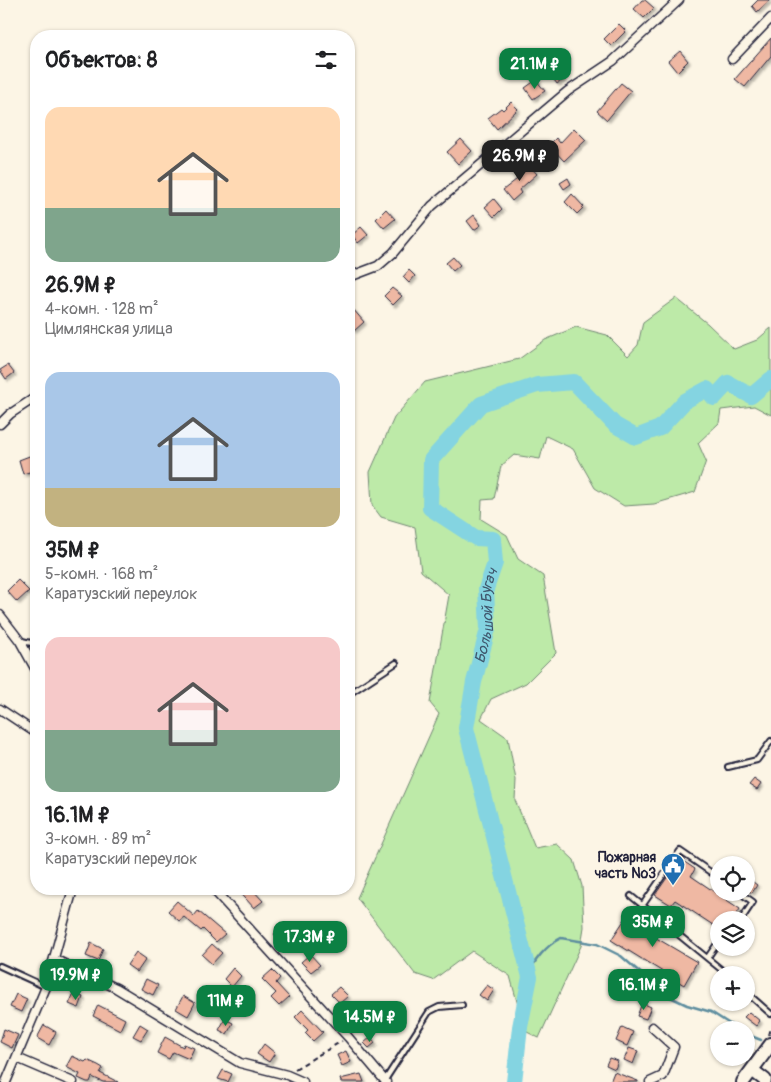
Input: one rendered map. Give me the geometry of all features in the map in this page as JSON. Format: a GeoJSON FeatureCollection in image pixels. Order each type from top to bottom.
{"type":"FeatureCollection","features":[{"type":"Feature","properties":{"kind":"main road"},"geometry":{"type":"LineString","coordinates":[[743,1082],[771,1044]]}},
{"type":"Feature","properties":{"kind":"main road"},"geometry":{"type":"LineString","coordinates":[[752,1070],[766,1079]]}},
{"type":"Feature","properties":{"kind":"street"},"geometry":{"type":"LineString","coordinates":[[355,275],[378,266],[393,253],[432,206],[568,91],[613,61],[679,0]]}},
{"type":"Feature","properties":{"kind":"street"},"geometry":{"type":"LineString","coordinates":[[732,59],[771,18]]}},
{"type":"Feature","properties":{"kind":"street"},"geometry":{"type":"LineString","coordinates":[[0,424],[10,414],[30,401]]}},
{"type":"Feature","properties":{"kind":"street"},"geometry":{"type":"LineString","coordinates":[[0,615],[20,641],[30,659]]}},
{"type":"Feature","properties":{"kind":"street"},"geometry":{"type":"LineString","coordinates":[[0,709],[30,729]]}},
{"type":"Feature","properties":{"kind":"street"},"geometry":{"type":"LineString","coordinates":[[6,1082],[18,1058],[46,987],[70,895]]}},
{"type":"Feature","properties":{"kind":"street"},"geometry":{"type":"LineString","coordinates":[[218,895],[348,1037],[385,1081]]}},
{"type":"Feature","properties":{"kind":"street"},"geometry":{"type":"LineString","coordinates":[[54,959],[116,988],[240,1063],[287,1074],[303,1082]]}},
{"type":"Feature","properties":{"kind":"street"},"geometry":{"type":"LineString","coordinates":[[650,1082],[663,1076],[674,1047],[652,1027]]}},
{"type":"Feature","properties":{"kind":"street"},"geometry":{"type":"LineString","coordinates":[[18,1058],[73,1082]]}},
{"type":"Feature","properties":{"kind":"lane"},"geometry":{"type":"LineString","coordinates":[[20,641],[30,643]]}},
{"type":"Feature","properties":{"kind":"lane"},"geometry":{"type":"LineString","coordinates":[[355,690],[396,663]]}},
{"type":"Feature","properties":{"kind":"lane"},"geometry":{"type":"LineString","coordinates":[[728,767],[756,760],[771,740]]}},
{"type":"Feature","properties":{"kind":"lane"},"geometry":{"type":"LineString","coordinates":[[642,906],[680,851],[710,872]]}},
{"type":"Feature","properties":{"kind":"lane"},"geometry":{"type":"LineString","coordinates":[[631,896],[718,966]]}},
{"type":"Feature","properties":{"kind":"lane"},"geometry":{"type":"LineString","coordinates":[[747,911],[753,902],[752,901]]}},
{"type":"Feature","properties":{"kind":"lane"},"geometry":{"type":"LineString","coordinates":[[0,966],[46,987]]}},
{"type":"Feature","properties":{"kind":"lane"},"geometry":{"type":"LineString","coordinates":[[755,1000],[771,1014]]}},
{"type":"Feature","properties":{"kind":"lane"},"geometry":{"type":"LineString","coordinates":[[385,1081],[429,1012],[439,1007],[462,1006]]}},
{"type":"Feature","properties":{"kind":"path"},"geometry":{"type":"LineString","coordinates":[[287,1074],[348,1037]]}},
{"type":"Feature","properties":{"kind":"green space"},"geometry":{"type":"Polygon","coordinates":[[[676,298],[708,324],[734,349],[757,340],[771,328],[771,415],[754,406],[721,410],[719,423],[698,443],[706,461],[695,492],[654,504],[624,506],[595,488],[573,449],[546,436],[540,459],[514,455],[501,466],[494,499],[482,500],[481,519],[507,535],[518,559],[543,576],[556,653],[526,683],[491,699],[481,719],[508,738],[516,780],[515,800],[535,848],[557,844],[574,860],[582,886],[584,927],[581,946],[539,1038],[525,1031],[510,976],[472,951],[433,980],[415,974],[357,898],[439,714],[430,703],[449,595],[421,571],[415,527],[381,517],[372,505],[370,472],[394,418],[425,382],[519,359],[545,340],[576,327],[607,335],[628,356],[638,345],[643,322],[676,298]]]}},
{"type":"Feature","properties":{"kind":"building"},"geometry":{"type":"Polygon","coordinates":[[[642,0],[645,0],[654,8],[644,18],[634,9],[642,0]]]}},
{"type":"Feature","properties":{"kind":"building"},"geometry":{"type":"Polygon","coordinates":[[[758,0],[770,0],[757,12],[752,6],[758,0]]]}},
{"type":"Feature","properties":{"kind":"building"},"geometry":{"type":"Polygon","coordinates":[[[619,24],[626,31],[611,46],[604,39],[619,24]]]}},
{"type":"Feature","properties":{"kind":"building"},"geometry":{"type":"Polygon","coordinates":[[[771,38],[771,56],[745,87],[735,79],[771,38]]]}},
{"type":"Feature","properties":{"kind":"building"},"geometry":{"type":"Polygon","coordinates":[[[680,51],[688,61],[677,72],[668,61],[680,51]]]}},
{"type":"Feature","properties":{"kind":"building"},"geometry":{"type":"Polygon","coordinates":[[[558,72],[564,79],[557,84],[552,77],[558,72]]]}},
{"type":"Feature","properties":{"kind":"building"},"geometry":{"type":"Polygon","coordinates":[[[536,80],[545,91],[533,99],[525,88],[536,80]]]}},
{"type":"Feature","properties":{"kind":"building"},"geometry":{"type":"Polygon","coordinates":[[[621,83],[631,91],[607,120],[597,111],[621,83]]]}},
{"type":"Feature","properties":{"kind":"building"},"geometry":{"type":"Polygon","coordinates":[[[511,102],[518,109],[497,129],[488,118],[501,108],[503,110],[511,102]]]}},
{"type":"Feature","properties":{"kind":"building"},"geometry":{"type":"Polygon","coordinates":[[[574,128],[586,140],[564,161],[549,145],[556,138],[560,143],[574,128]]]}},
{"type":"Feature","properties":{"kind":"building"},"geometry":{"type":"Polygon","coordinates":[[[461,139],[472,151],[458,164],[447,152],[461,139]]]}},
{"type":"Feature","properties":{"kind":"building"},"geometry":{"type":"Polygon","coordinates":[[[528,164],[537,174],[519,190],[521,193],[512,201],[503,190],[521,176],[518,173],[528,164]]]}},
{"type":"Feature","properties":{"kind":"building"},"geometry":{"type":"Polygon","coordinates":[[[568,178],[571,184],[564,189],[560,183],[568,178]]]}},
{"type":"Feature","properties":{"kind":"building"},"geometry":{"type":"Polygon","coordinates":[[[572,194],[584,207],[577,214],[565,202],[572,194]]]}},
{"type":"Feature","properties":{"kind":"building"},"geometry":{"type":"Polygon","coordinates":[[[494,199],[502,209],[494,217],[485,207],[494,199]]]}},
{"type":"Feature","properties":{"kind":"building"},"geometry":{"type":"Polygon","coordinates":[[[386,209],[395,219],[384,228],[376,219],[386,209]]]}},
{"type":"Feature","properties":{"kind":"building"},"geometry":{"type":"Polygon","coordinates":[[[474,215],[481,225],[474,230],[467,221],[474,215]]]}},
{"type":"Feature","properties":{"kind":"building"},"geometry":{"type":"Polygon","coordinates":[[[361,227],[368,235],[358,243],[355,239],[355,232],[361,227]]]}},
{"type":"Feature","properties":{"kind":"building"},"geometry":{"type":"Polygon","coordinates":[[[453,257],[460,265],[453,271],[446,263],[453,257]]]}},
{"type":"Feature","properties":{"kind":"building"},"geometry":{"type":"Polygon","coordinates":[[[409,270],[415,276],[409,283],[403,277],[409,270]]]}},
{"type":"Feature","properties":{"kind":"building"},"geometry":{"type":"Polygon","coordinates":[[[392,288],[402,296],[393,305],[384,296],[392,288]]]}},
{"type":"Feature","properties":{"kind":"building"},"geometry":{"type":"Polygon","coordinates":[[[355,311],[364,322],[355,330],[355,311]]]}},
{"type":"Feature","properties":{"kind":"building"},"geometry":{"type":"Polygon","coordinates":[[[8,365],[14,373],[6,379],[0,370],[8,365]]]}},
{"type":"Feature","properties":{"kind":"building"},"geometry":{"type":"Polygon","coordinates":[[[30,456],[30,472],[23,474],[19,460],[30,456]]]}},
{"type":"Feature","properties":{"kind":"building"},"geometry":{"type":"Polygon","coordinates":[[[18,580],[29,591],[17,602],[7,591],[18,580]]]}},
{"type":"Feature","properties":{"kind":"building"},"geometry":{"type":"Polygon","coordinates":[[[754,779],[761,784],[757,790],[749,785],[754,779]]]}},
{"type":"Feature","properties":{"kind":"building"},"geometry":{"type":"Polygon","coordinates":[[[680,859],[695,869],[691,876],[710,889],[710,901],[728,901],[740,909],[739,911],[710,911],[710,923],[675,900],[671,905],[655,895],[680,859]]]}},
{"type":"Feature","properties":{"kind":"building"},"geometry":{"type":"Polygon","coordinates":[[[242,895],[258,895],[263,901],[254,908],[242,895]]]}},
{"type":"Feature","properties":{"kind":"building"},"geometry":{"type":"Polygon","coordinates":[[[177,901],[194,916],[198,911],[225,934],[216,942],[203,929],[201,931],[184,917],[179,921],[168,911],[177,901]]]}},
{"type":"Feature","properties":{"kind":"building"},"geometry":{"type":"Polygon","coordinates":[[[633,907],[649,917],[641,929],[697,962],[684,985],[611,940],[633,907]]]}},
{"type":"Feature","properties":{"kind":"building"},"geometry":{"type":"Polygon","coordinates":[[[284,926],[292,936],[283,944],[274,934],[284,926]]]}},
{"type":"Feature","properties":{"kind":"building"},"geometry":{"type":"Polygon","coordinates":[[[91,943],[103,949],[98,961],[86,956],[91,943]]]}},
{"type":"Feature","properties":{"kind":"building"},"geometry":{"type":"Polygon","coordinates":[[[212,944],[222,953],[212,964],[202,955],[212,944]]]}},
{"type":"Feature","properties":{"kind":"building"},"geometry":{"type":"Polygon","coordinates":[[[136,952],[146,959],[137,972],[127,965],[136,952]]]}},
{"type":"Feature","properties":{"kind":"building"},"geometry":{"type":"Polygon","coordinates":[[[310,954],[320,965],[311,972],[301,962],[310,954]]]}},
{"type":"Feature","properties":{"kind":"building"},"geometry":{"type":"Polygon","coordinates":[[[233,968],[241,976],[232,987],[224,979],[233,968]]]}},
{"type":"Feature","properties":{"kind":"building"},"geometry":{"type":"Polygon","coordinates":[[[272,970],[280,978],[276,983],[289,997],[279,1006],[271,998],[276,993],[262,979],[272,970]]]}},
{"type":"Feature","properties":{"kind":"building"},"geometry":{"type":"Polygon","coordinates":[[[146,979],[158,985],[153,995],[141,989],[146,979]]]}},
{"type":"Feature","properties":{"kind":"building"},"geometry":{"type":"Polygon","coordinates":[[[487,985],[494,990],[487,1001],[479,995],[487,985]]]}},
{"type":"Feature","properties":{"kind":"building"},"geometry":{"type":"Polygon","coordinates":[[[339,987],[348,996],[340,1003],[331,994],[339,987]]]}},
{"type":"Feature","properties":{"kind":"building"},"geometry":{"type":"Polygon","coordinates":[[[74,993],[83,997],[79,1008],[69,1004],[74,993]]]}},
{"type":"Feature","properties":{"kind":"building"},"geometry":{"type":"Polygon","coordinates":[[[16,994],[27,999],[21,1012],[10,1007],[16,994]]]}},
{"type":"Feature","properties":{"kind":"building"},"geometry":{"type":"Polygon","coordinates":[[[209,994],[222,1002],[215,1012],[202,1004],[209,994]]]}},
{"type":"Feature","properties":{"kind":"building"},"geometry":{"type":"Polygon","coordinates":[[[183,996],[195,1003],[188,1016],[176,1009],[183,996]]]}},
{"type":"Feature","properties":{"kind":"building"},"geometry":{"type":"Polygon","coordinates":[[[642,1003],[651,1007],[646,1019],[637,1016],[642,1003]]]}},
{"type":"Feature","properties":{"kind":"building"},"geometry":{"type":"Polygon","coordinates":[[[98,1005],[125,1019],[120,1030],[93,1016],[98,1005]]]}},
{"type":"Feature","properties":{"kind":"building"},"geometry":{"type":"Polygon","coordinates":[[[351,1009],[359,1020],[352,1026],[344,1015],[351,1009]]]}},
{"type":"Feature","properties":{"kind":"building"},"geometry":{"type":"Polygon","coordinates":[[[302,1010],[323,1032],[313,1041],[305,1033],[308,1030],[295,1017],[302,1010]]]}},
{"type":"Feature","properties":{"kind":"building"},"geometry":{"type":"Polygon","coordinates":[[[749,1012],[760,1021],[756,1026],[755,1021],[749,1021],[744,1017],[749,1012]]]}},
{"type":"Feature","properties":{"kind":"building"},"geometry":{"type":"Polygon","coordinates":[[[225,1019],[233,1023],[227,1034],[219,1030],[225,1019]]]}},
{"type":"Feature","properties":{"kind":"building"},"geometry":{"type":"Polygon","coordinates":[[[140,1024],[148,1029],[141,1040],[133,1036],[140,1024]]]}},
{"type":"Feature","properties":{"kind":"building"},"geometry":{"type":"Polygon","coordinates":[[[44,1025],[56,1032],[49,1045],[37,1038],[44,1025]]]}},
{"type":"Feature","properties":{"kind":"building"},"geometry":{"type":"Polygon","coordinates":[[[622,1027],[633,1032],[627,1046],[616,1041],[622,1027]]]}},
{"type":"Feature","properties":{"kind":"building"},"geometry":{"type":"Polygon","coordinates":[[[4,1029],[18,1035],[12,1048],[0,1042],[4,1029]]]}},
{"type":"Feature","properties":{"kind":"building"},"geometry":{"type":"Polygon","coordinates":[[[165,1037],[183,1047],[184,1044],[194,1048],[189,1059],[173,1052],[169,1059],[157,1053],[165,1037]]]}},
{"type":"Feature","properties":{"kind":"building"},"geometry":{"type":"Polygon","coordinates":[[[371,1037],[375,1043],[369,1048],[364,1043],[371,1037]]]}},
{"type":"Feature","properties":{"kind":"building"},"geometry":{"type":"Polygon","coordinates":[[[264,1044],[275,1053],[269,1062],[257,1054],[264,1044]]]}},
{"type":"Feature","properties":{"kind":"building"},"geometry":{"type":"Polygon","coordinates":[[[629,1048],[638,1051],[633,1064],[624,1060],[629,1048]]]}},
{"type":"Feature","properties":{"kind":"building"},"geometry":{"type":"Polygon","coordinates":[[[346,1051],[351,1062],[342,1066],[337,1055],[346,1051]]]}},
{"type":"Feature","properties":{"kind":"building"},"geometry":{"type":"Polygon","coordinates":[[[72,1056],[98,1065],[103,1068],[100,1073],[118,1082],[103,1082],[92,1077],[90,1082],[87,1082],[78,1078],[80,1074],[66,1067],[72,1056]]]}},
{"type":"Feature","properties":{"kind":"building"},"geometry":{"type":"Polygon","coordinates":[[[609,1058],[618,1061],[615,1069],[606,1065],[609,1058]]]}},
{"type":"Feature","properties":{"kind":"building"},"geometry":{"type":"Polygon","coordinates":[[[223,1070],[232,1074],[228,1082],[218,1079],[223,1070]]]}},
{"type":"Feature","properties":{"kind":"building"},"geometry":{"type":"Polygon","coordinates":[[[614,1072],[638,1081],[638,1082],[610,1082],[614,1072]]]}},
{"type":"Feature","properties":{"kind":"building"},"geometry":{"type":"Polygon","coordinates":[[[361,1074],[364,1082],[341,1082],[340,1079],[361,1074]]]}},
{"type":"Feature","properties":{"kind":"waterway","name":"Большой Бугач"},"geometry":{"type":"LineString","coordinates":[[514,1082],[520,1027],[530,977],[466,728],[474,682],[488,629],[486,589],[495,563],[493,539],[476,538],[430,508],[431,460],[481,404],[537,385],[574,382],[615,425],[636,437],[660,428],[685,401],[707,389],[714,398],[728,383],[751,396],[771,379]]}},
{"type":"Feature","properties":{"kind":"waterway"},"geometry":{"type":"LineString","coordinates":[[530,977],[533,965],[541,954],[561,938],[597,944],[621,956],[666,995],[687,1005],[711,1012],[725,1021]]}},
{"type":"Feature","properties":{"kind":"waterway"},"geometry":{"type":"LineString","coordinates":[[755,1038],[761,1040]]}},
{"type":"Feature","properties":{"kind":"place","name":"Пожарная часть №3"},"geometry":{"type":"Point","coordinates":[673,886]}}]}
